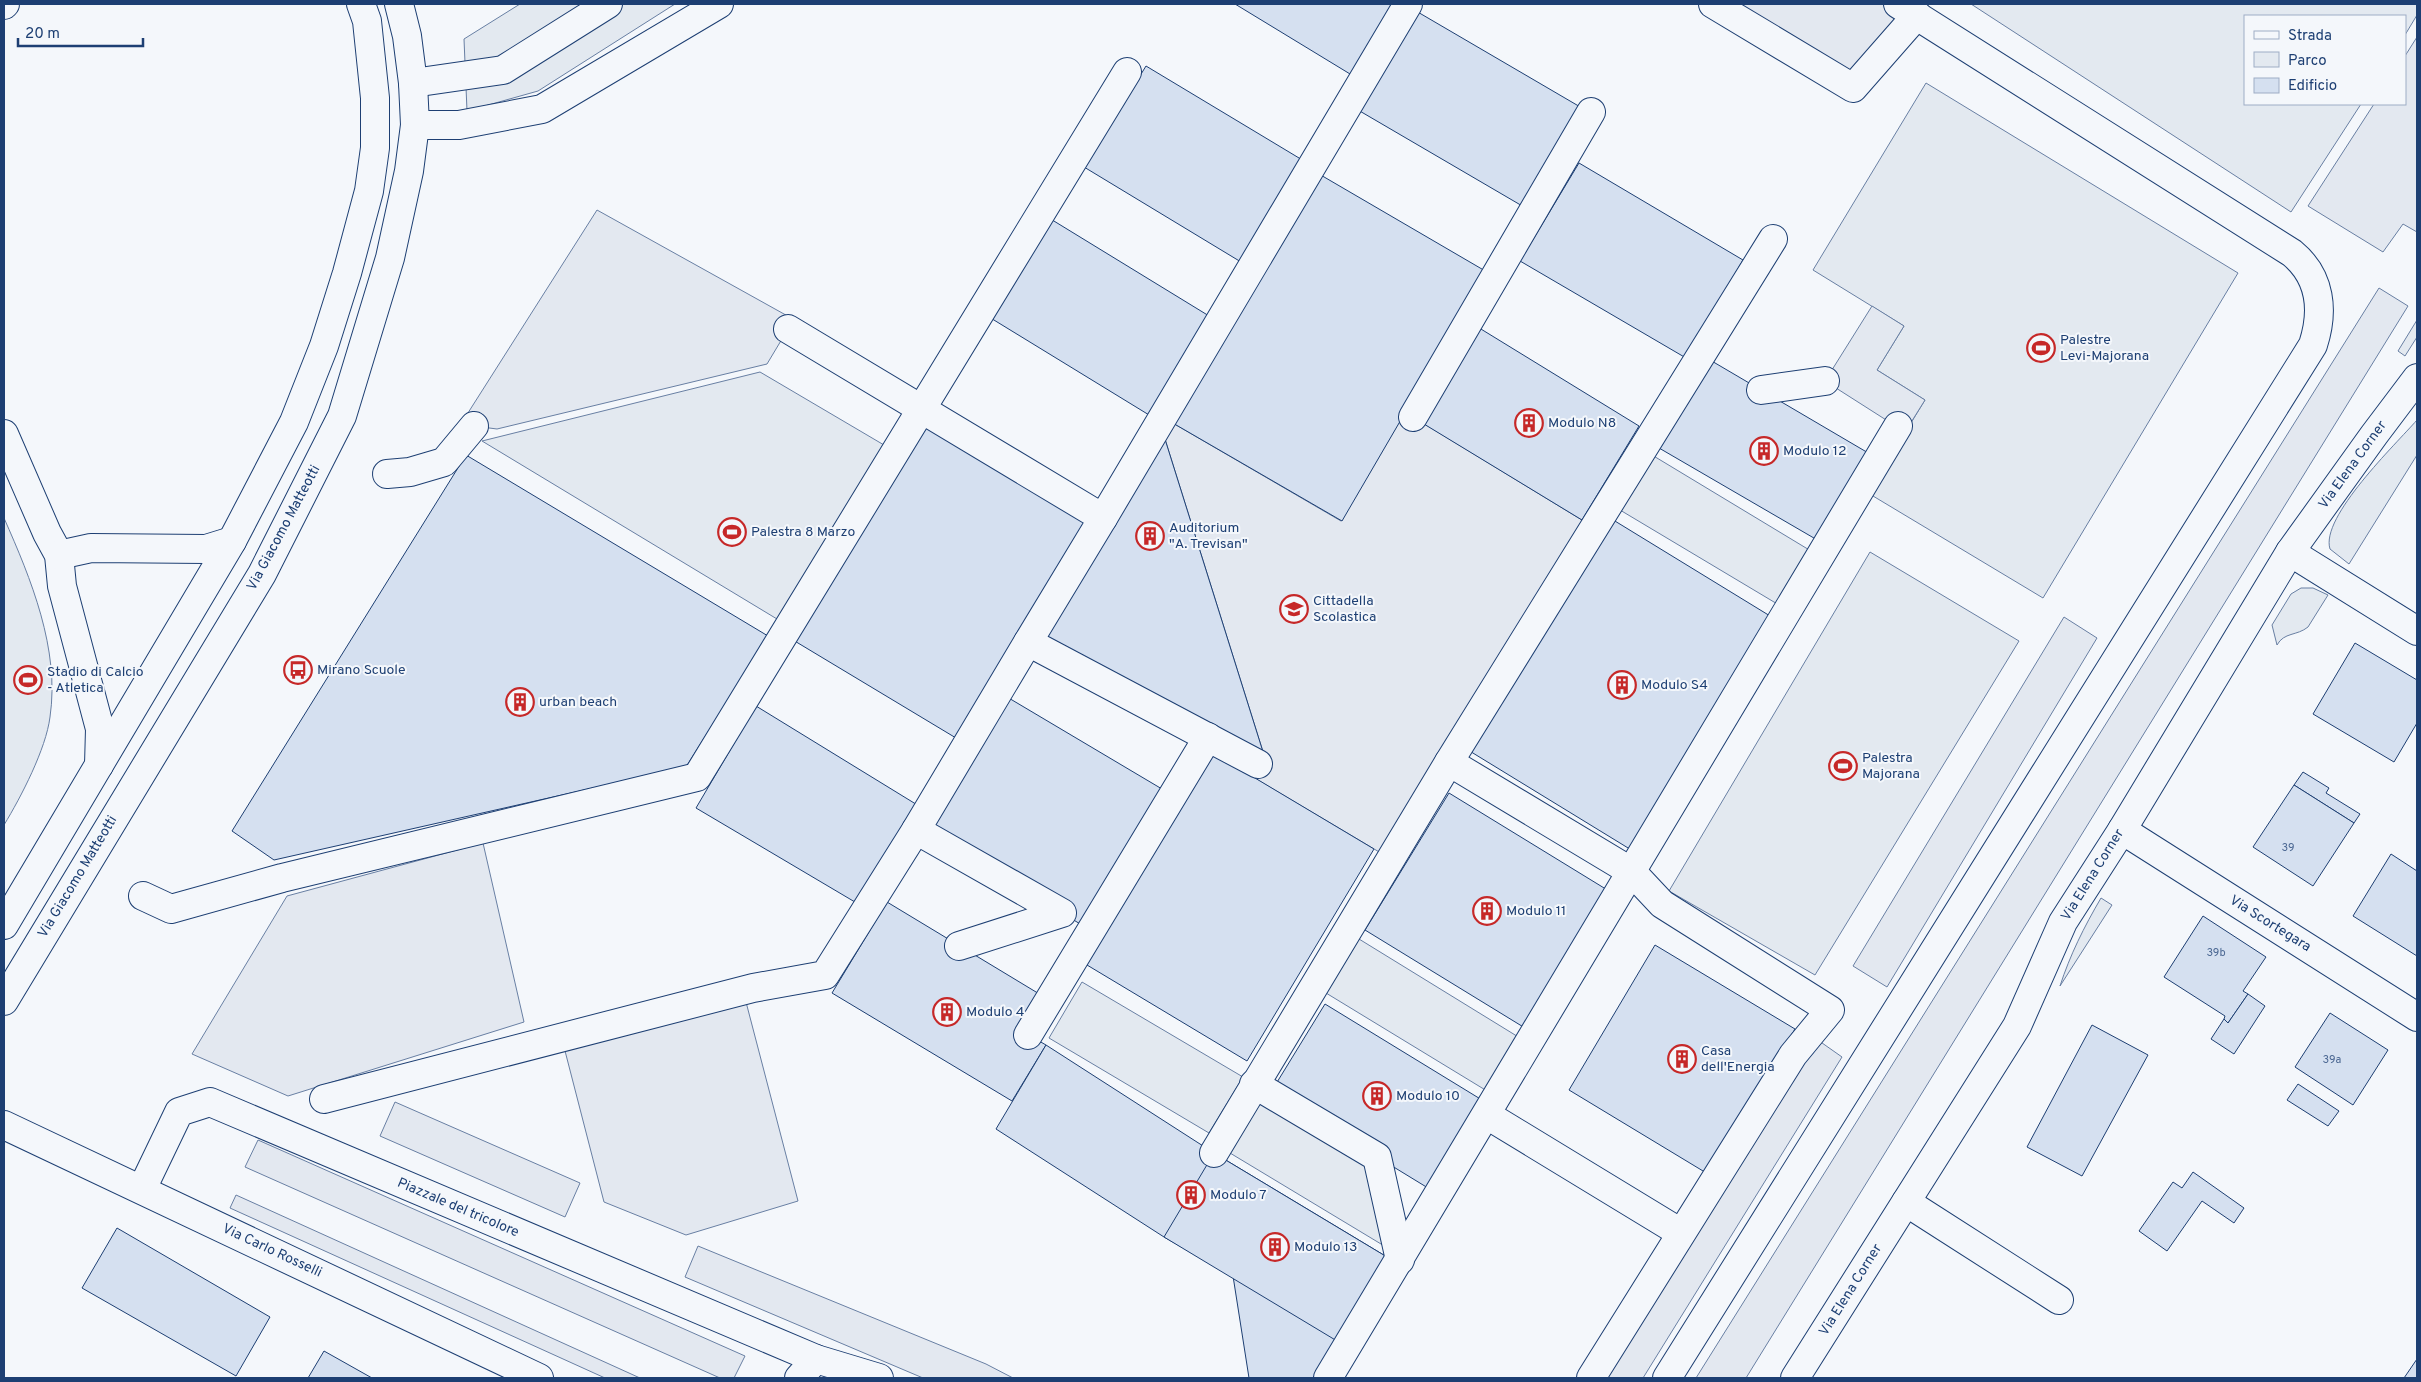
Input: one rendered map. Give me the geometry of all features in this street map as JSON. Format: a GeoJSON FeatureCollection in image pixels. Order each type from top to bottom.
{"type":"FeatureCollection","features":[{"type":"Feature","properties":{"kind":"street"},"geometry":{"type":"LineString","coordinates":[[4,925],[232,541],[294,422],[324,346],[347,273],[369,191],[375,148],[375,98],[367,21],[361,4]]}},
{"type":"Feature","properties":{"kind":"street","name":"Via Giacomo Matteotti"},"geometry":{"type":"LineString","coordinates":[[4,1001],[262,574],[342,416],[390,258],[409,172],[415,124],[413,83],[406,36],[398,4]]}},
{"type":"Feature","properties":{"kind":"street"},"geometry":{"type":"LineString","coordinates":[[413,83],[503,70],[608,4]]}},
{"type":"Feature","properties":{"kind":"street"},"geometry":{"type":"LineString","coordinates":[[415,124],[459,125],[542,110],[719,4]]}},
{"type":"Feature","properties":{"kind":"street"},"geometry":{"type":"LineString","coordinates":[[324,1099],[753,988],[824,975],[916,830],[1408,4]]}},
{"type":"Feature","properties":{"kind":"street"},"geometry":{"type":"LineString","coordinates":[[1667,1378],[2307,354],[2318,328],[2320,312],[2314,281],[2301,260],[2292,253],[1908,10],[1853,88],[1713,4]]}},
{"type":"Feature","properties":{"kind":"street"},"geometry":{"type":"LineString","coordinates":[[143,896],[171,909],[282,878],[697,777],[1128,72]]}},
{"type":"Feature","properties":{"kind":"street"},"geometry":{"type":"LineString","coordinates":[[1413,417],[1592,112]]}},
{"type":"Feature","properties":{"kind":"street"},"geometry":{"type":"LineString","coordinates":[[1214,1153],[1449,762],[1773,239]]}},
{"type":"Feature","properties":{"kind":"street"},"geometry":{"type":"LineString","coordinates":[[788,329],[1103,518]]}},
{"type":"Feature","properties":{"kind":"street","name":"Via Elena Corner"},"geometry":{"type":"LineString","coordinates":[[1795,1378],[2017,1026],[2063,922],[2122,830],[2213,676],[2290,552],[2417,378]]}},
{"type":"Feature","properties":{"kind":"street"},"geometry":{"type":"LineString","coordinates":[[1761,390],[1825,381]]}},
{"type":"Feature","properties":{"kind":"street"},"geometry":{"type":"LineString","coordinates":[[387,474],[410,472],[444,462],[474,426]]}},
{"type":"Feature","properties":{"kind":"street"},"geometry":{"type":"LineString","coordinates":[[1328,1378],[1487,1116],[1898,426]]}},
{"type":"Feature","properties":{"kind":"street"},"geometry":{"type":"LineString","coordinates":[[4,434],[47,533],[59,555],[62,586],[100,729],[99,767]]}},
{"type":"Feature","properties":{"kind":"street"},"geometry":{"type":"LineString","coordinates":[[59,555],[91,548],[206,549],[232,541]]}},
{"type":"Feature","properties":{"kind":"street"},"geometry":{"type":"LineString","coordinates":[[2290,552],[2417,631]]}},
{"type":"Feature","properties":{"kind":"street"},"geometry":{"type":"LineString","coordinates":[[1028,642],[1258,764]]}},
{"type":"Feature","properties":{"kind":"street"},"geometry":{"type":"LineString","coordinates":[[1028,1035],[1208,737]]}},
{"type":"Feature","properties":{"kind":"street"},"geometry":{"type":"LineString","coordinates":[[1449,762],[1632,872],[1662,904],[1830,1010],[1793,1055],[1591,1378]]}},
{"type":"Feature","properties":{"kind":"street"},"geometry":{"type":"LineString","coordinates":[[916,830],[1062,914],[960,946]]}},
{"type":"Feature","properties":{"kind":"street","name":"Via Scortegara"},"geometry":{"type":"LineString","coordinates":[[2122,830],[2417,1017]]}},
{"type":"Feature","properties":{"kind":"street"},"geometry":{"type":"LineString","coordinates":[[1254,1084],[1377,1157],[1400,1260]]}},
{"type":"Feature","properties":{"kind":"street","name":"Piazzale del tricolore"},"geometry":{"type":"LineString","coordinates":[[142,1189],[179,1112],[210,1102],[807,1368]]}},
{"type":"Feature","properties":{"kind":"street"},"geometry":{"type":"LineString","coordinates":[[1487,1116],[1681,1233]]}},
{"type":"Feature","properties":{"kind":"street","name":"Via Carlo Rosselli"},"geometry":{"type":"LineString","coordinates":[[4,1125],[539,1378]]}},
{"type":"Feature","properties":{"kind":"street"},"geometry":{"type":"LineString","coordinates":[[1906,1202],[2059,1300]]}},
{"type":"Feature","properties":{"kind":"street"},"geometry":{"type":"LineString","coordinates":[[807,1368],[879,1378]]}},
{"type":"Feature","properties":{"kind":"green space"},"geometry":{"type":"Polygon","coordinates":[[[520,4],[675,4],[538,91],[467,111],[464,39],[520,4]]]}},
{"type":"Feature","properties":{"kind":"green space"},"geometry":{"type":"Polygon","coordinates":[[[1971,4],[2417,4],[2417,15],[2406,33],[2406,15],[2244,15],[2244,105],[2360,105],[2291,212],[1971,4]]]}},
{"type":"Feature","properties":{"kind":"green space","name":"Palestre Levi-Majorana"},"geometry":{"type":"Polygon","coordinates":[[[1926,83],[2238,273],[2043,598],[1868,493],[1925,400],[1877,370],[1904,326],[1813,270],[1926,83]]]}},
{"type":"Feature","properties":{"kind":"green space"},"geometry":{"type":"Polygon","coordinates":[[[2417,320],[2417,337],[2405,356],[2398,351],[2417,320]]]}},
{"type":"Feature","properties":{"kind":"green space","name":"Palestra 8 Marzo"},"geometry":{"type":"Polygon","coordinates":[[[760,372],[884,445],[777,619],[482,441],[760,372]]]}},
{"type":"Feature","properties":{"kind":"green space"},"geometry":{"type":"Polygon","coordinates":[[[2417,420],[2417,455],[2349,564],[2330,549],[2330,535],[2336,519],[2362,482],[2417,420]]]}},
{"type":"Feature","properties":{"kind":"green space"},"geometry":{"type":"Polygon","coordinates":[[[1652,455],[1811,551],[1779,605],[1620,510],[1652,455]]]}},
{"type":"Feature","properties":{"kind":"green space","name":"Stadio di Calcio - Atletica"},"geometry":{"type":"Polygon","coordinates":[[[4,518],[24,565],[41,615],[51,666],[52,691],[48,730],[44,743],[25,787],[4,825],[4,518]]]}},
{"type":"Feature","properties":{"kind":"green space","name":"Palestra Majorana"},"geometry":{"type":"Polygon","coordinates":[[[1870,552],[2019,641],[1815,975],[1669,891],[1870,552]]]}},
{"type":"Feature","properties":{"kind":"green space"},"geometry":{"type":"Polygon","coordinates":[[[2301,588],[2313,588],[2328,595],[2308,627],[2283,638],[2277,645],[2272,625],[2291,594],[2301,588]]]}},
{"type":"Feature","properties":{"kind":"green space"},"geometry":{"type":"Polygon","coordinates":[[[2101,898],[2112,905],[2060,986],[2078,941],[2101,898]]]}},
{"type":"Feature","properties":{"kind":"green space"},"geometry":{"type":"Polygon","coordinates":[[[1359,939],[1520,1038],[1487,1091],[1326,993],[1359,939]]]}},
{"type":"Feature","properties":{"kind":"green space"},"geometry":{"type":"Polygon","coordinates":[[[1082,982],[1243,1077],[1209,1133],[1049,1038],[1082,982]]]}},
{"type":"Feature","properties":{"kind":"green space"},"geometry":{"type":"Polygon","coordinates":[[[1256,1097],[1368,1163],[1386,1247],[1225,1150],[1256,1097]]]}},
{"type":"Feature","properties":{"kind":"shaded area"},"geometry":{"type":"Polygon","coordinates":[[[1713,4],[1898,4],[1917,15],[1853,88],[1713,4]]]}},
{"type":"Feature","properties":{"kind":"shaded area"},"geometry":{"type":"Polygon","coordinates":[[[2417,37],[2417,232],[2403,224],[2383,252],[2308,206],[2373,105],[2406,105],[2406,54],[2417,37]]]}},
{"type":"Feature","properties":{"kind":"shaded area"},"geometry":{"type":"Polygon","coordinates":[[[597,210],[793,319],[788,329],[767,364],[497,429],[474,426],[466,416],[597,210]]]}},
{"type":"Feature","properties":{"kind":"shaded area"},"geometry":{"type":"Polygon","coordinates":[[[2379,288],[2408,306],[1746,1378],[1696,1378],[2379,288]]]}},
{"type":"Feature","properties":{"kind":"shaded area"},"geometry":{"type":"Polygon","coordinates":[[[1872,306],[1904,326],[1877,370],[1925,400],[1905,432],[1825,381],[1872,306]]]}},
{"type":"Feature","properties":{"kind":"shaded area"},"geometry":{"type":"Polygon","coordinates":[[[1405,412],[1595,528],[1391,859],[1251,776],[1264,755],[1164,436],[1171,422],[1341,521],[1405,412]]]}},
{"type":"Feature","properties":{"kind":"shaded area"},"geometry":{"type":"Polygon","coordinates":[[[2064,617],[2097,638],[1887,987],[1853,966],[2064,617]]]}},
{"type":"Feature","properties":{"kind":"shaded area"},"geometry":{"type":"Polygon","coordinates":[[[483,843],[524,1022],[288,1096],[192,1054],[287,896],[483,843]]]}},
{"type":"Feature","properties":{"kind":"shaded area"},"geometry":{"type":"Polygon","coordinates":[[[746,1002],[798,1201],[686,1235],[604,1202],[564,1047],[746,1002]]]}},
{"type":"Feature","properties":{"kind":"shaded area"},"geometry":{"type":"Polygon","coordinates":[[[1815,1038],[1842,1057],[1643,1378],[1597,1378],[1815,1038]]]}},
{"type":"Feature","properties":{"kind":"shaded area"},"geometry":{"type":"Polygon","coordinates":[[[395,1102],[580,1183],[565,1217],[380,1136],[395,1102]]]}},
{"type":"Feature","properties":{"kind":"shaded area"},"geometry":{"type":"Polygon","coordinates":[[[258,1140],[745,1356],[734,1378],[720,1378],[245,1167],[258,1140]]]}},
{"type":"Feature","properties":{"kind":"shaded area"},"geometry":{"type":"Polygon","coordinates":[[[236,1195],[640,1378],[605,1378],[230,1208],[236,1195]]]}},
{"type":"Feature","properties":{"kind":"shaded area"},"geometry":{"type":"Polygon","coordinates":[[[698,1246],[986,1364],[1013,1378],[923,1378],[685,1277],[698,1246]]]}},
{"type":"Feature","properties":{"kind":"building"},"geometry":{"type":"Polygon","coordinates":[[[1235,4],[1400,4],[1355,77],[1235,4]]]}},
{"type":"Feature","properties":{"kind":"building"},"geometry":{"type":"Polygon","coordinates":[[[1416,11],[1582,108],[1524,207],[1358,110],[1416,11]]]}},
{"type":"Feature","properties":{"kind":"building"},"geometry":{"type":"Polygon","coordinates":[[[1146,66],[1309,164],[1246,265],[1084,167],[1146,66]]]}},
{"type":"Feature","properties":{"kind":"building"},"geometry":{"type":"Polygon","coordinates":[[[1579,163],[1743,260],[1686,358],[1520,261],[1579,163]]]}},
{"type":"Feature","properties":{"kind":"building"},"geometry":{"type":"Polygon","coordinates":[[[1319,174],[1487,272],[1342,521],[1171,422],[1319,174]]]}},
{"type":"Feature","properties":{"kind":"building"},"geometry":{"type":"Polygon","coordinates":[[[1049,218],[1214,319],[1154,418],[989,317],[1049,218]]]}},
{"type":"Feature","properties":{"kind":"building","name":"Modulo N8"},"geometry":{"type":"Polygon","coordinates":[[[1476,326],[1639,426],[1582,520],[1419,421],[1476,326]]]}},
{"type":"Feature","properties":{"kind":"building","name":"Modulo 12"},"geometry":{"type":"Polygon","coordinates":[[[1710,360],[1870,454],[1819,541],[1659,448],[1710,360]]]}},
{"type":"Feature","properties":{"kind":"building"},"geometry":{"type":"Polygon","coordinates":[[[924,423],[1091,525],[961,741],[793,640],[924,423]]]}},
{"type":"Feature","properties":{"kind":"building","name":"Auditorium \"A. Trevisan\""},"geometry":{"type":"Polygon","coordinates":[[[1164,436],[1264,755],[1044,637],[1164,436]]]}},
{"type":"Feature","properties":{"kind":"building","name":"urban beach"},"geometry":{"type":"Polygon","coordinates":[[[466,455],[768,636],[686,767],[274,860],[232,831],[466,455]]]}},
{"type":"Feature","properties":{"kind":"building","name":"Modulo S4"},"geometry":{"type":"Polygon","coordinates":[[[1610,518],[1775,619],[1633,851],[1468,750],[1610,518]]]}},
{"type":"Feature","properties":{"kind":"building"},"geometry":{"type":"Polygon","coordinates":[[[2355,643],[2417,680],[2417,723],[2394,762],[2313,714],[2355,643]]]}},
{"type":"Feature","properties":{"kind":"building"},"geometry":{"type":"Polygon","coordinates":[[[1007,697],[1162,789],[1082,925],[927,833],[1007,697]]]}},
{"type":"Feature","properties":{"kind":"building"},"geometry":{"type":"Polygon","coordinates":[[[756,706],[919,806],[860,905],[696,808],[756,706]]]}},
{"type":"Feature","properties":{"kind":"building"},"geometry":{"type":"Polygon","coordinates":[[[1208,750],[1374,849],[1247,1061],[1082,962],[1208,750]]]}},
{"type":"Feature","properties":{"kind":"building"},"geometry":{"type":"Polygon","coordinates":[[[2303,772],[2329,788],[2326,793],[2360,814],[2354,823],[2294,785],[2303,772]]]}},
{"type":"Feature","properties":{"kind":"building"},"geometry":{"type":"Polygon","coordinates":[[[2294,785],[2354,823],[2313,886],[2253,847],[2294,785]]]}},
{"type":"Feature","properties":{"kind":"building","name":"Modulo 11"},"geometry":{"type":"Polygon","coordinates":[[[1449,793],[1609,891],[1525,1028],[1365,930],[1449,793]]]}},
{"type":"Feature","properties":{"kind":"building"},"geometry":{"type":"Polygon","coordinates":[[[2391,854],[2417,871],[2417,956],[2353,916],[2391,854]]]}},
{"type":"Feature","properties":{"kind":"building","name":"Modulo 4"},"geometry":{"type":"Polygon","coordinates":[[[887,902],[1041,995],[1020,1030],[1046,1045],[1012,1101],[832,993],[887,902]]]}},
{"type":"Feature","properties":{"kind":"building"},"geometry":{"type":"Polygon","coordinates":[[[2203,916],[2266,957],[2243,991],[2248,994],[2228,1023],[2224,1019],[2225,1016],[2164,977],[2203,916]]]}},
{"type":"Feature","properties":{"kind":"building","name":"Casa dell'Energia"},"geometry":{"type":"Polygon","coordinates":[[[1655,945],[1795,1029],[1708,1174],[1569,1090],[1655,945]]]}},
{"type":"Feature","properties":{"kind":"building"},"geometry":{"type":"Polygon","coordinates":[[[2248,994],[2265,1006],[2234,1054],[2211,1039],[2224,1019],[2228,1023],[2248,994]]]}},
{"type":"Feature","properties":{"kind":"building","name":"Modulo 10"},"geometry":{"type":"Polygon","coordinates":[[[1325,1004],[1482,1100],[1428,1188],[1271,1092],[1325,1004]]]}},
{"type":"Feature","properties":{"kind":"building"},"geometry":{"type":"Polygon","coordinates":[[[2330,1013],[2388,1050],[2353,1105],[2295,1067],[2330,1013]]]}},
{"type":"Feature","properties":{"kind":"building"},"geometry":{"type":"Polygon","coordinates":[[[2092,1025],[2148,1055],[2082,1176],[2027,1147],[2092,1025]]]}},
{"type":"Feature","properties":{"kind":"building","name":"Modulo 7"},"geometry":{"type":"Polygon","coordinates":[[[1046,1045],[1214,1153],[1387,1257],[1313,1378],[1249,1378],[1233,1276],[1164,1237],[996,1129],[1046,1045]]]}},
{"type":"Feature","properties":{"kind":"building"},"geometry":{"type":"Polygon","coordinates":[[[2298,1084],[2339,1111],[2328,1126],[2287,1100],[2298,1084]]]}},
{"type":"Feature","properties":{"kind":"building","name":"Modulo 13"},"geometry":{"type":"Polygon","coordinates":[[[1214,1153],[1387,1257],[1337,1341],[1164,1237],[1214,1153]]]}},
{"type":"Feature","properties":{"kind":"building"},"geometry":{"type":"Polygon","coordinates":[[[2193,1172],[2244,1208],[2234,1223],[2202,1201],[2167,1251],[2139,1231],[2173,1182],[2182,1188],[2193,1172]]]}},
{"type":"Feature","properties":{"kind":"building"},"geometry":{"type":"Polygon","coordinates":[[[117,1228],[270,1317],[236,1376],[82,1288],[117,1228]]]}},
{"type":"Feature","properties":{"kind":"building"},"geometry":{"type":"Polygon","coordinates":[[[324,1351],[372,1378],[308,1378],[324,1351]]]}},
{"type":"Feature","properties":{"kind":"building"},"geometry":{"type":"Polygon","coordinates":[[[2417,1359],[2417,1378],[2404,1378],[2417,1359]]]}},
{"type":"Feature","properties":{"kind":"place","name":"Palestre Levi-Majorana"},"geometry":{"type":"Point","coordinates":[2041,348]}},
{"type":"Feature","properties":{"kind":"place","name":"Modulo N8"},"geometry":{"type":"Point","coordinates":[1529,423]}},
{"type":"Feature","properties":{"kind":"place","name":"Modulo 12"},"geometry":{"type":"Point","coordinates":[1764,451]}},
{"type":"Feature","properties":{"kind":"place","name":"Palestra 8 Marzo"},"geometry":{"type":"Point","coordinates":[732,532]}},
{"type":"Feature","properties":{"kind":"place","name":"Auditorium \"A. Trevisan\""},"geometry":{"type":"Point","coordinates":[1150,536]}},
{"type":"Feature","properties":{"kind":"place","name":"Cittadella Scolastica"},"geometry":{"type":"Point","coordinates":[1294,609]}},
{"type":"Feature","properties":{"kind":"place","name":"Mirano Scuole"},"geometry":{"type":"Point","coordinates":[298,670]}},
{"type":"Feature","properties":{"kind":"place","name":"Stadio di Calcio - Atletica"},"geometry":{"type":"Point","coordinates":[28,680]}},
{"type":"Feature","properties":{"kind":"place","name":"Modulo S4"},"geometry":{"type":"Point","coordinates":[1622,685]}},
{"type":"Feature","properties":{"kind":"place","name":"urban beach"},"geometry":{"type":"Point","coordinates":[520,702]}},
{"type":"Feature","properties":{"kind":"place","name":"Palestra Majorana"},"geometry":{"type":"Point","coordinates":[1843,766]}},
{"type":"Feature","properties":{"kind":"place","name":"Modulo 11"},"geometry":{"type":"Point","coordinates":[1487,911]}},
{"type":"Feature","properties":{"kind":"place","name":"Modulo 4"},"geometry":{"type":"Point","coordinates":[947,1012]}},
{"type":"Feature","properties":{"kind":"place","name":"Casa dell'Energia"},"geometry":{"type":"Point","coordinates":[1682,1059]}},
{"type":"Feature","properties":{"kind":"place","name":"Modulo 10"},"geometry":{"type":"Point","coordinates":[1377,1096]}},
{"type":"Feature","properties":{"kind":"place","name":"Modulo 7"},"geometry":{"type":"Point","coordinates":[1191,1195]}},
{"type":"Feature","properties":{"kind":"place","name":"Modulo 13"},"geometry":{"type":"Point","coordinates":[1275,1247]}}]}
